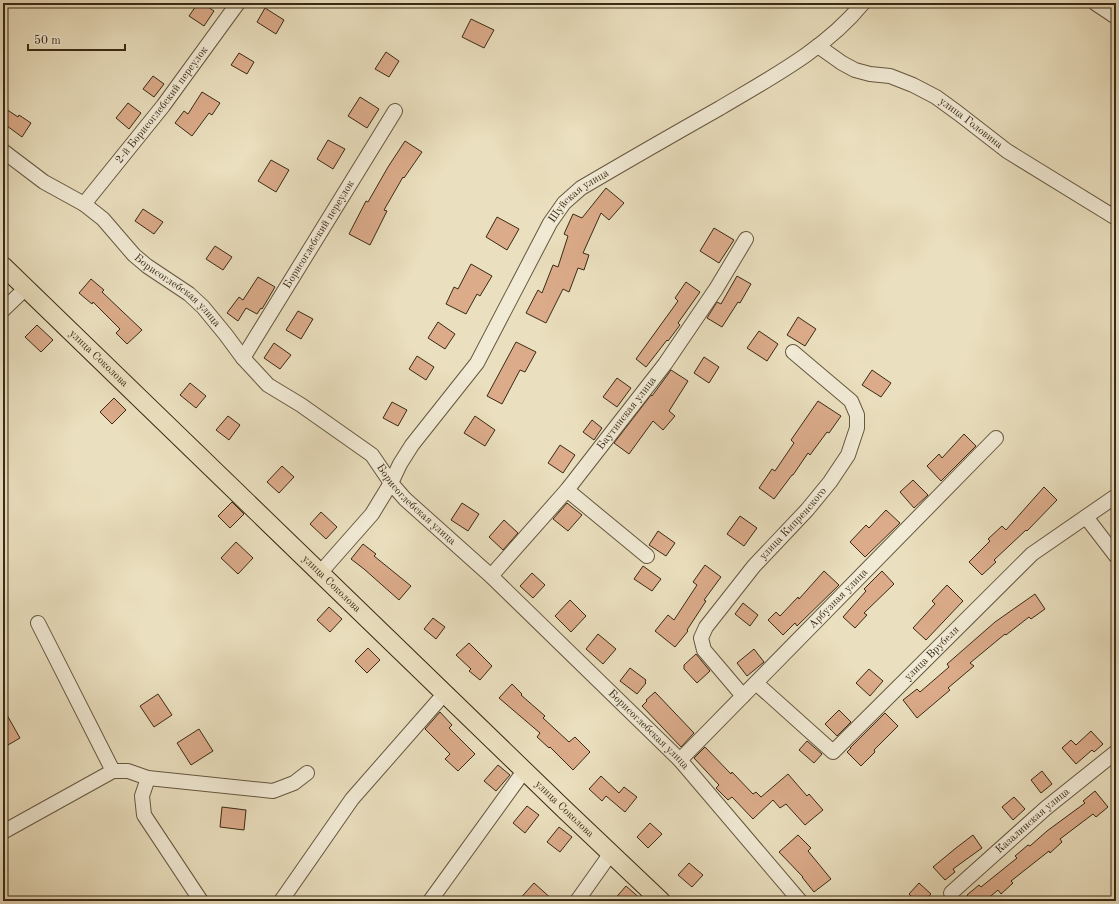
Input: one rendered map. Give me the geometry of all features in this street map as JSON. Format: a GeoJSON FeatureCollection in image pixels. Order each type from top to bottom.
{"type":"FeatureCollection","features":[{"type":"Feature","properties":{"kind":"main road","name":"улица Соколова"},"geometry":{"type":"LineString","coordinates":[[3,266],[444,694],[661,901]]}},
{"type":"Feature","properties":{"kind":"street","name":"2-й Борисоглебский переулок"},"geometry":{"type":"LineString","coordinates":[[84,204],[163,106],[238,3]]}},
{"type":"Feature","properties":{"kind":"street","name":"Шуйская улица"},"geometry":{"type":"LineString","coordinates":[[320,573],[372,514],[412,444],[477,363],[550,223],[564,202],[581,188],[774,76],[818,46],[851,18],[863,3]]}},
{"type":"Feature","properties":{"kind":"street"},"geometry":{"type":"LineString","coordinates":[[1095,3],[1116,16]]}},
{"type":"Feature","properties":{"kind":"street","name":"улица Головина"},"geometry":{"type":"LineString","coordinates":[[818,46],[842,63],[855,70],[870,74],[890,76],[913,85],[936,97],[1007,151],[1116,218]]}},
{"type":"Feature","properties":{"kind":"street","name":"Борисоглебский переулок"},"geometry":{"type":"LineString","coordinates":[[243,358],[395,111]]}},
{"type":"Feature","properties":{"kind":"street","name":"Борисоглебская улица"},"geometry":{"type":"LineString","coordinates":[[3,151],[44,182],[84,204],[103,219],[134,255],[147,266],[189,294],[203,307],[243,358],[268,385],[301,405],[372,455],[391,483],[405,499],[491,576],[680,760],[798,900]]}},
{"type":"Feature","properties":{"kind":"street","name":"Баутинская улица"},"geometry":{"type":"LineString","coordinates":[[491,576],[567,490],[665,364],[707,302],[746,238]]}},
{"type":"Feature","properties":{"kind":"street"},"geometry":{"type":"LineString","coordinates":[[3,310],[26,288]]}},
{"type":"Feature","properties":{"kind":"street","name":"улица Кипренского"},"geometry":{"type":"LineString","coordinates":[[743,696],[704,650],[701,638],[706,627],[754,566],[807,510],[830,482],[848,455],[857,428],[857,415],[851,401],[793,352]]}},
{"type":"Feature","properties":{"kind":"street","name":"Арбузная улица"},"geometry":{"type":"LineString","coordinates":[[680,760],[996,438]]}},
{"type":"Feature","properties":{"kind":"street"},"geometry":{"type":"LineString","coordinates":[[567,490],[647,556]]}},
{"type":"Feature","properties":{"kind":"street","name":"улица Врубеля"},"geometry":{"type":"LineString","coordinates":[[756,683],[833,752],[1032,554],[1116,496]]}},
{"type":"Feature","properties":{"kind":"street"},"geometry":{"type":"LineString","coordinates":[[1086,517],[1116,556]]}},
{"type":"Feature","properties":{"kind":"street"},"geometry":{"type":"LineString","coordinates":[[38,623],[113,771]]}},
{"type":"Feature","properties":{"kind":"street"},"geometry":{"type":"LineString","coordinates":[[281,901],[352,799],[444,694]]}},
{"type":"Feature","properties":{"kind":"street","name":"Казалинская улица"},"geometry":{"type":"LineString","coordinates":[[951,893],[1046,808],[1116,752]]}},
{"type":"Feature","properties":{"kind":"street"},"geometry":{"type":"LineString","coordinates":[[430,901],[524,770]]}},
{"type":"Feature","properties":{"kind":"street"},"geometry":{"type":"LineString","coordinates":[[3,832],[113,771],[128,771],[148,778],[273,791],[294,782],[307,773]]}},
{"type":"Feature","properties":{"kind":"street"},"geometry":{"type":"LineString","coordinates":[[148,778],[142,796],[144,815],[201,901]]}},
{"type":"Feature","properties":{"kind":"street"},"geometry":{"type":"LineString","coordinates":[[577,901],[611,853]]}},
{"type":"Feature","properties":{"kind":"building"},"geometry":{"type":"Polygon","coordinates":[[[198,3],[202,3],[214,11],[204,26],[189,16],[198,3]]]}},
{"type":"Feature","properties":{"kind":"building"},"geometry":{"type":"Polygon","coordinates":[[[265,8],[284,20],[276,34],[257,22],[265,8]]]}},
{"type":"Feature","properties":{"kind":"building"},"geometry":{"type":"Polygon","coordinates":[[[471,19],[494,30],[484,48],[462,37],[471,19]]]}},
{"type":"Feature","properties":{"kind":"building"},"geometry":{"type":"Polygon","coordinates":[[[386,52],[399,61],[389,77],[375,69],[386,52]]]}},
{"type":"Feature","properties":{"kind":"building"},"geometry":{"type":"Polygon","coordinates":[[[239,53],[254,62],[247,74],[231,65],[239,53]]]}},
{"type":"Feature","properties":{"kind":"building"},"geometry":{"type":"Polygon","coordinates":[[[153,76],[164,84],[154,97],[143,89],[153,76]]]}},
{"type":"Feature","properties":{"kind":"building"},"geometry":{"type":"Polygon","coordinates":[[[202,92],[220,103],[212,115],[209,113],[192,136],[175,123],[184,111],[188,114],[202,92]]]}},
{"type":"Feature","properties":{"kind":"building"},"geometry":{"type":"Polygon","coordinates":[[[360,97],[379,109],[367,128],[348,116],[360,97]]]}},
{"type":"Feature","properties":{"kind":"building"},"geometry":{"type":"Polygon","coordinates":[[[128,103],[141,113],[129,129],[116,118],[128,103]]]}},
{"type":"Feature","properties":{"kind":"building"},"geometry":{"type":"Polygon","coordinates":[[[3,107],[18,117],[19,115],[31,123],[22,137],[3,123],[3,107]]]}},
{"type":"Feature","properties":{"kind":"building"},"geometry":{"type":"Polygon","coordinates":[[[328,140],[345,149],[333,169],[317,159],[328,140]]]}},
{"type":"Feature","properties":{"kind":"building"},"geometry":{"type":"Polygon","coordinates":[[[405,141],[422,152],[404,178],[403,177],[384,210],[387,211],[370,245],[349,234],[366,201],[368,202],[405,141]]]}},
{"type":"Feature","properties":{"kind":"building"},"geometry":{"type":"Polygon","coordinates":[[[271,160],[289,170],[276,192],[258,181],[271,160]]]}},
{"type":"Feature","properties":{"kind":"building"},"geometry":{"type":"Polygon","coordinates":[[[606,188],[624,203],[609,220],[601,213],[583,253],[589,255],[584,270],[578,268],[569,292],[563,289],[546,323],[526,313],[538,290],[542,293],[553,265],[558,267],[568,236],[564,234],[573,214],[582,218],[606,188]]]}},
{"type":"Feature","properties":{"kind":"building"},"geometry":{"type":"Polygon","coordinates":[[[143,209],[163,222],[154,234],[135,221],[143,209]]]}},
{"type":"Feature","properties":{"kind":"building"},"geometry":{"type":"Polygon","coordinates":[[[497,217],[519,229],[507,250],[486,237],[497,217]]]}},
{"type":"Feature","properties":{"kind":"building"},"geometry":{"type":"Polygon","coordinates":[[[714,228],[734,240],[719,263],[700,251],[714,228]]]}},
{"type":"Feature","properties":{"kind":"building"},"geometry":{"type":"Polygon","coordinates":[[[215,246],[232,257],[223,270],[206,259],[215,246]]]}},
{"type":"Feature","properties":{"kind":"building"},"geometry":{"type":"Polygon","coordinates":[[[471,264],[492,276],[480,296],[477,294],[466,314],[446,304],[454,287],[458,289],[471,264]]]}},
{"type":"Feature","properties":{"kind":"building"},"geometry":{"type":"Polygon","coordinates":[[[737,276],[751,284],[740,303],[738,302],[722,327],[707,318],[717,302],[721,304],[737,276]]]}},
{"type":"Feature","properties":{"kind":"building"},"geometry":{"type":"Polygon","coordinates":[[[258,277],[275,287],[262,309],[261,308],[257,314],[246,308],[238,321],[227,313],[239,297],[243,300],[258,277]]]}},
{"type":"Feature","properties":{"kind":"building"},"geometry":{"type":"Polygon","coordinates":[[[91,279],[104,290],[102,292],[142,330],[127,344],[116,333],[120,329],[93,302],[92,304],[79,293],[91,279]]]}},
{"type":"Feature","properties":{"kind":"building"},"geometry":{"type":"Polygon","coordinates":[[[686,282],[700,292],[678,323],[680,325],[646,367],[636,359],[678,301],[675,298],[686,282]]]}},
{"type":"Feature","properties":{"kind":"building"},"geometry":{"type":"Polygon","coordinates":[[[298,311],[313,319],[301,339],[286,330],[298,311]]]}},
{"type":"Feature","properties":{"kind":"building"},"geometry":{"type":"Polygon","coordinates":[[[798,317],[816,329],[805,346],[787,335],[798,317]]]}},
{"type":"Feature","properties":{"kind":"building"},"geometry":{"type":"Polygon","coordinates":[[[438,322],[455,334],[445,349],[428,338],[438,322]]]}},
{"type":"Feature","properties":{"kind":"building"},"geometry":{"type":"Polygon","coordinates":[[[37,325],[53,340],[41,352],[25,337],[37,325]]]}},
{"type":"Feature","properties":{"kind":"building"},"geometry":{"type":"Polygon","coordinates":[[[759,331],[778,344],[767,361],[747,348],[759,331]]]}},
{"type":"Feature","properties":{"kind":"building"},"geometry":{"type":"Polygon","coordinates":[[[516,342],[536,352],[525,372],[520,370],[502,404],[487,396],[516,342]]]}},
{"type":"Feature","properties":{"kind":"building"},"geometry":{"type":"Polygon","coordinates":[[[274,343],[291,355],[280,369],[264,358],[274,343]]]}},
{"type":"Feature","properties":{"kind":"building"},"geometry":{"type":"Polygon","coordinates":[[[417,356],[434,367],[426,380],[409,369],[417,356]]]}},
{"type":"Feature","properties":{"kind":"building"},"geometry":{"type":"Polygon","coordinates":[[[704,357],[719,367],[709,383],[694,373],[704,357]]]}},
{"type":"Feature","properties":{"kind":"building"},"geometry":{"type":"Polygon","coordinates":[[[671,370],[688,381],[669,411],[675,416],[663,430],[653,421],[629,454],[614,443],[671,370]]]}},
{"type":"Feature","properties":{"kind":"building"},"geometry":{"type":"Polygon","coordinates":[[[872,370],[891,383],[881,397],[862,385],[872,370]]]}},
{"type":"Feature","properties":{"kind":"building"},"geometry":{"type":"Polygon","coordinates":[[[617,378],[631,388],[617,407],[603,397],[617,378]]]}},
{"type":"Feature","properties":{"kind":"building"},"geometry":{"type":"Polygon","coordinates":[[[190,383],[206,396],[196,408],[180,395],[190,383]]]}},
{"type":"Feature","properties":{"kind":"building"},"geometry":{"type":"Polygon","coordinates":[[[114,398],[126,410],[112,424],[100,412],[114,398]]]}},
{"type":"Feature","properties":{"kind":"building"},"geometry":{"type":"Polygon","coordinates":[[[818,401],[841,416],[810,455],[808,453],[774,499],[759,488],[772,469],[775,471],[794,443],[791,440],[818,401]]]}},
{"type":"Feature","properties":{"kind":"building"},"geometry":{"type":"Polygon","coordinates":[[[392,402],[407,410],[398,426],[383,418],[392,402]]]}},
{"type":"Feature","properties":{"kind":"building"},"geometry":{"type":"Polygon","coordinates":[[[228,416],[240,425],[229,440],[216,430],[228,416]]]}},
{"type":"Feature","properties":{"kind":"building"},"geometry":{"type":"Polygon","coordinates":[[[475,416],[495,430],[485,446],[464,433],[475,416]]]}},
{"type":"Feature","properties":{"kind":"building"},"geometry":{"type":"Polygon","coordinates":[[[592,420],[602,428],[594,440],[583,432],[592,420]]]}},
{"type":"Feature","properties":{"kind":"building"},"geometry":{"type":"Polygon","coordinates":[[[964,434],[976,446],[941,481],[927,466],[939,454],[942,458],[964,434]]]}},
{"type":"Feature","properties":{"kind":"building"},"geometry":{"type":"Polygon","coordinates":[[[560,445],[575,455],[563,473],[548,463],[560,445]]]}},
{"type":"Feature","properties":{"kind":"building"},"geometry":{"type":"Polygon","coordinates":[[[282,466],[294,477],[279,493],[267,482],[282,466]]]}},
{"type":"Feature","properties":{"kind":"building"},"geometry":{"type":"Polygon","coordinates":[[[913,480],[928,495],[914,508],[900,492],[913,480]]]}},
{"type":"Feature","properties":{"kind":"building"},"geometry":{"type":"Polygon","coordinates":[[[1044,487],[1057,500],[1027,531],[1026,530],[994,560],[996,562],[982,575],[969,562],[990,541],[988,539],[1002,526],[1006,530],[1044,487]]]}},
{"type":"Feature","properties":{"kind":"building"},"geometry":{"type":"Polygon","coordinates":[[[232,502],[244,514],[230,528],[218,516],[232,502]]]}},
{"type":"Feature","properties":{"kind":"building"},"geometry":{"type":"Polygon","coordinates":[[[462,503],[479,514],[468,531],[451,520],[462,503]]]}},
{"type":"Feature","properties":{"kind":"building"},"geometry":{"type":"Polygon","coordinates":[[[567,503],[582,515],[568,531],[553,519],[567,503]]]}},
{"type":"Feature","properties":{"kind":"building"},"geometry":{"type":"Polygon","coordinates":[[[886,510],[900,523],[865,557],[850,542],[866,525],[869,528],[886,510]]]}},
{"type":"Feature","properties":{"kind":"building"},"geometry":{"type":"Polygon","coordinates":[[[321,512],[337,527],[326,539],[310,524],[321,512]]]}},
{"type":"Feature","properties":{"kind":"building"},"geometry":{"type":"Polygon","coordinates":[[[740,516],[757,528],[744,546],[727,534],[740,516]]]}},
{"type":"Feature","properties":{"kind":"building"},"geometry":{"type":"Polygon","coordinates":[[[504,520],[518,533],[503,550],[489,537],[504,520]]]}},
{"type":"Feature","properties":{"kind":"building"},"geometry":{"type":"Polygon","coordinates":[[[658,531],[675,543],[666,556],[649,545],[658,531]]]}},
{"type":"Feature","properties":{"kind":"building"},"geometry":{"type":"Polygon","coordinates":[[[236,542],[253,558],[238,574],[221,558],[236,542]]]}},
{"type":"Feature","properties":{"kind":"building"},"geometry":{"type":"Polygon","coordinates":[[[363,544],[376,554],[374,556],[411,586],[399,600],[351,559],[363,544]]]}},
{"type":"Feature","properties":{"kind":"building"},"geometry":{"type":"Polygon","coordinates":[[[705,565],[721,577],[704,600],[706,601],[687,630],[688,631],[675,647],[655,631],[668,615],[674,620],[697,585],[693,582],[705,565]]]}},
{"type":"Feature","properties":{"kind":"building"},"geometry":{"type":"Polygon","coordinates":[[[643,566],[661,579],[652,591],[634,579],[643,566]]]}},
{"type":"Feature","properties":{"kind":"building"},"geometry":{"type":"Polygon","coordinates":[[[824,571],[839,585],[797,626],[795,623],[783,635],[768,620],[776,612],[780,616],[798,597],[799,599],[824,571]]]}},
{"type":"Feature","properties":{"kind":"building"},"geometry":{"type":"Polygon","coordinates":[[[882,571],[894,584],[864,613],[867,615],[855,628],[843,617],[866,591],[864,589],[882,571]]]}},
{"type":"Feature","properties":{"kind":"building"},"geometry":{"type":"Polygon","coordinates":[[[532,573],[545,585],[533,598],[520,586],[532,573]]]}},
{"type":"Feature","properties":{"kind":"building"},"geometry":{"type":"Polygon","coordinates":[[[947,585],[963,601],[926,640],[913,628],[935,604],[932,601],[947,585]]]}},
{"type":"Feature","properties":{"kind":"building"},"geometry":{"type":"Polygon","coordinates":[[[1035,594],[1045,609],[1031,619],[1029,617],[1006,635],[1005,634],[970,663],[974,666],[948,688],[950,690],[917,718],[903,700],[917,689],[920,692],[949,667],[947,664],[995,622],[1035,594]]]}},
{"type":"Feature","properties":{"kind":"building"},"geometry":{"type":"Polygon","coordinates":[[[570,600],[586,616],[571,632],[555,616],[570,600]]]}},
{"type":"Feature","properties":{"kind":"building"},"geometry":{"type":"Polygon","coordinates":[[[743,603],[758,615],[750,626],[735,614],[743,603]]]}},
{"type":"Feature","properties":{"kind":"building"},"geometry":{"type":"Polygon","coordinates":[[[329,607],[342,619],[330,632],[317,620],[329,607]]]}},
{"type":"Feature","properties":{"kind":"building"},"geometry":{"type":"Polygon","coordinates":[[[433,618],[445,627],[436,639],[424,629],[433,618]]]}},
{"type":"Feature","properties":{"kind":"building"},"geometry":{"type":"Polygon","coordinates":[[[598,634],[616,649],[603,664],[586,649],[598,634]]]}},
{"type":"Feature","properties":{"kind":"building"},"geometry":{"type":"Polygon","coordinates":[[[469,643],[492,666],[480,680],[469,671],[471,669],[456,655],[469,643]]]}},
{"type":"Feature","properties":{"kind":"building"},"geometry":{"type":"Polygon","coordinates":[[[368,648],[380,660],[367,673],[355,661],[368,648]]]}},
{"type":"Feature","properties":{"kind":"building"},"geometry":{"type":"Polygon","coordinates":[[[754,649],[764,662],[747,676],[737,663],[754,649]]]}},
{"type":"Feature","properties":{"kind":"building"},"geometry":{"type":"Polygon","coordinates":[[[696,654],[710,671],[697,683],[684,669],[684,665],[696,654]]]}},
{"type":"Feature","properties":{"kind":"building"},"geometry":{"type":"Polygon","coordinates":[[[630,668],[646,680],[646,683],[637,694],[620,681],[630,668]]]}},
{"type":"Feature","properties":{"kind":"building"},"geometry":{"type":"Polygon","coordinates":[[[869,669],[883,681],[870,696],[856,683],[869,669]]]}},
{"type":"Feature","properties":{"kind":"building"},"geometry":{"type":"Polygon","coordinates":[[[512,684],[522,694],[521,695],[545,716],[543,718],[569,742],[575,737],[590,752],[573,770],[550,747],[549,748],[537,737],[540,733],[499,698],[512,684]]]}},
{"type":"Feature","properties":{"kind":"building"},"geometry":{"type":"Polygon","coordinates":[[[655,692],[694,733],[681,747],[642,706],[655,692]]]}},
{"type":"Feature","properties":{"kind":"building"},"geometry":{"type":"Polygon","coordinates":[[[158,694],[172,715],[154,727],[140,706],[158,694]]]}},
{"type":"Feature","properties":{"kind":"building"},"geometry":{"type":"Polygon","coordinates":[[[3,708],[20,738],[8,745],[3,737],[3,708]]]}},
{"type":"Feature","properties":{"kind":"building"},"geometry":{"type":"Polygon","coordinates":[[[839,710],[851,722],[837,736],[825,724],[839,710]]]}},
{"type":"Feature","properties":{"kind":"building"},"geometry":{"type":"Polygon","coordinates":[[[440,712],[452,725],[449,728],[475,754],[458,771],[445,759],[450,754],[425,729],[440,712]]]}},
{"type":"Feature","properties":{"kind":"building"},"geometry":{"type":"Polygon","coordinates":[[[885,713],[898,726],[874,750],[875,752],[861,766],[847,752],[885,713]]]}},
{"type":"Feature","properties":{"kind":"building"},"geometry":{"type":"Polygon","coordinates":[[[199,729],[213,751],[191,765],[177,743],[199,729]]]}},
{"type":"Feature","properties":{"kind":"building"},"geometry":{"type":"Polygon","coordinates":[[[1091,731],[1103,744],[1094,752],[1092,750],[1076,764],[1062,748],[1071,740],[1076,745],[1091,731]]]}},
{"type":"Feature","properties":{"kind":"building"},"geometry":{"type":"Polygon","coordinates":[[[807,741],[822,754],[814,763],[799,750],[807,741]]]}},
{"type":"Feature","properties":{"kind":"building"},"geometry":{"type":"Polygon","coordinates":[[[705,747],[753,794],[756,792],[761,797],[788,774],[807,796],[809,794],[823,810],[805,825],[786,804],[780,808],[773,800],[753,819],[732,797],[728,800],[716,788],[719,785],[694,758],[705,747]]]}},
{"type":"Feature","properties":{"kind":"building"},"geometry":{"type":"Polygon","coordinates":[[[498,765],[510,775],[496,791],[484,781],[498,765]]]}},
{"type":"Feature","properties":{"kind":"building"},"geometry":{"type":"Polygon","coordinates":[[[1042,771],[1052,784],[1041,793],[1031,780],[1042,771]]]}},
{"type":"Feature","properties":{"kind":"building"},"geometry":{"type":"Polygon","coordinates":[[[601,776],[619,793],[624,787],[637,797],[625,812],[606,796],[602,801],[589,789],[601,776]]]}},
{"type":"Feature","properties":{"kind":"building"},"geometry":{"type":"Polygon","coordinates":[[[1095,791],[1108,807],[1096,817],[1093,814],[1060,839],[1062,842],[1050,853],[1049,851],[1011,881],[1013,883],[1001,894],[998,890],[985,901],[972,901],[967,895],[979,885],[981,887],[1017,858],[1015,856],[1028,845],[1030,846],[1047,831],[1085,803],[1083,801],[1095,791]]]}},
{"type":"Feature","properties":{"kind":"building"},"geometry":{"type":"Polygon","coordinates":[[[1014,797],[1025,809],[1013,820],[1002,807],[1014,797]]]}},
{"type":"Feature","properties":{"kind":"building"},"geometry":{"type":"Polygon","coordinates":[[[527,806],[539,815],[525,833],[513,823],[527,806]]]}},
{"type":"Feature","properties":{"kind":"building"},"geometry":{"type":"Polygon","coordinates":[[[222,807],[246,810],[244,830],[220,827],[222,807]]]}},
{"type":"Feature","properties":{"kind":"building"},"geometry":{"type":"Polygon","coordinates":[[[650,823],[662,834],[648,848],[637,837],[650,823]]]}},
{"type":"Feature","properties":{"kind":"building"},"geometry":{"type":"Polygon","coordinates":[[[559,827],[572,837],[560,852],[547,842],[559,827]]]}},
{"type":"Feature","properties":{"kind":"building"},"geometry":{"type":"Polygon","coordinates":[[[798,835],[811,848],[808,851],[831,879],[814,892],[803,877],[779,852],[798,835]]]}},
{"type":"Feature","properties":{"kind":"building"},"geometry":{"type":"Polygon","coordinates":[[[973,835],[982,848],[953,869],[955,872],[945,880],[933,867],[973,835]]]}},
{"type":"Feature","properties":{"kind":"building"},"geometry":{"type":"Polygon","coordinates":[[[689,863],[703,875],[692,887],[678,875],[689,863]]]}},
{"type":"Feature","properties":{"kind":"building"},"geometry":{"type":"Polygon","coordinates":[[[534,883],[554,901],[518,901],[534,883]]]}},
{"type":"Feature","properties":{"kind":"building"},"geometry":{"type":"Polygon","coordinates":[[[919,883],[931,894],[924,901],[916,901],[909,894],[919,883]]]}},
{"type":"Feature","properties":{"kind":"building"},"geometry":{"type":"Polygon","coordinates":[[[626,886],[643,901],[613,901],[626,886]]]}}]}
